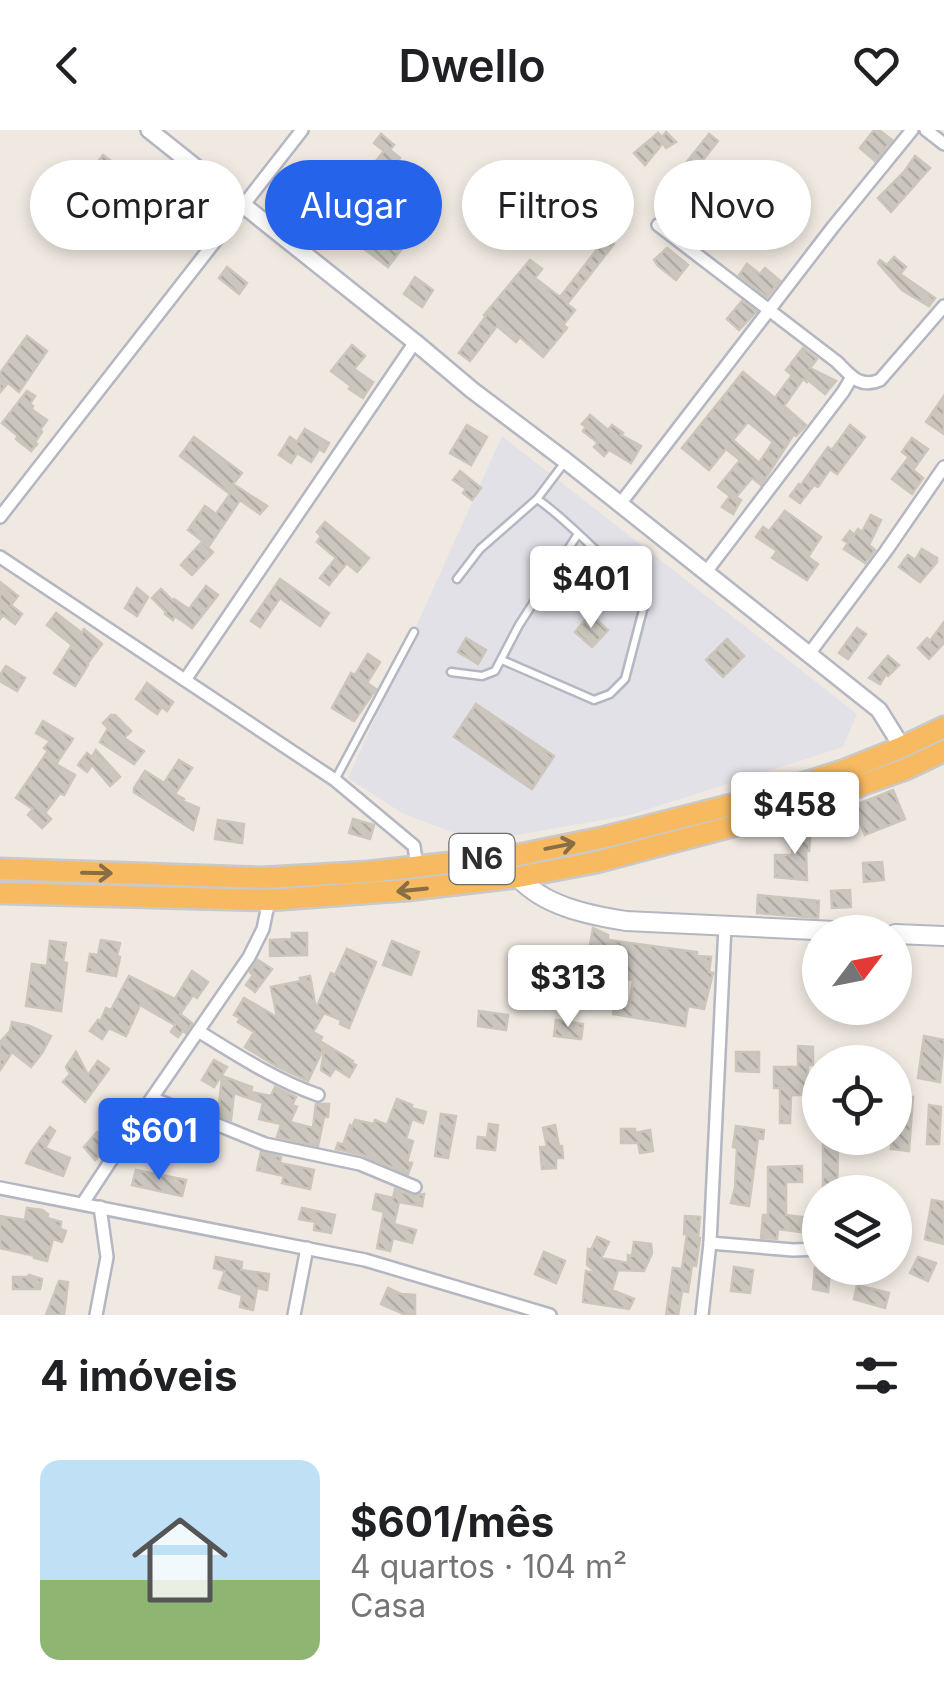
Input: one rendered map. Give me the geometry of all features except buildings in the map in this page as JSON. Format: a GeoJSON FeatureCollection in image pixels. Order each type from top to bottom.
{"type":"FeatureCollection","features":[{"type":"Feature","properties":{"kind":"highway","name":"N6"},"geometry":{"type":"LineString","coordinates":[[0,870],[262,878],[368,872],[513,856],[754,799],[842,771],[944,728]]}},
{"type":"Feature","properties":{"kind":"highway","name":"N6"},"geometry":{"type":"LineString","coordinates":[[0,893],[269,900],[407,890],[518,876],[597,862],[786,812],[906,769],[944,751]]}},
{"type":"Feature","properties":{"kind":"main road"},"geometry":{"type":"LineString","coordinates":[[518,876],[531,892],[588,915],[802,930]]}},
{"type":"Feature","properties":{"kind":"main road"},"geometry":{"type":"LineString","coordinates":[[912,935],[944,936]]}},
{"type":"Feature","properties":{"kind":"street"},"geometry":{"type":"LineString","coordinates":[[149,130],[187,160]]}},
{"type":"Feature","properties":{"kind":"street"},"geometry":{"type":"LineString","coordinates":[[245,204],[302,130]]}},
{"type":"Feature","properties":{"kind":"street"},"geometry":{"type":"LineString","coordinates":[[620,504],[832,226],[912,130]]}},
{"type":"Feature","properties":{"kind":"street"},"geometry":{"type":"LineString","coordinates":[[926,130],[944,144]]}},
{"type":"Feature","properties":{"kind":"street"},"geometry":{"type":"LineString","coordinates":[[245,206],[879,710],[902,747]]}},
{"type":"Feature","properties":{"kind":"street"},"geometry":{"type":"LineString","coordinates":[[0,517],[209,250]]}},
{"type":"Feature","properties":{"kind":"street"},"geometry":{"type":"LineString","coordinates":[[689,250],[860,383],[880,380],[944,306]]}},
{"type":"Feature","properties":{"kind":"street"},"geometry":{"type":"LineString","coordinates":[[186,680],[416,342]]}},
{"type":"Feature","properties":{"kind":"street"},"geometry":{"type":"LineString","coordinates":[[706,572],[852,377]]}},
{"type":"Feature","properties":{"kind":"street"},"geometry":{"type":"LineString","coordinates":[[809,654],[944,466]]}},
{"type":"Feature","properties":{"kind":"street"},"geometry":{"type":"LineString","coordinates":[[0,557],[335,780],[414,846],[417,867]]}},
{"type":"Feature","properties":{"kind":"street"},"geometry":{"type":"LineString","coordinates":[[83,1202],[250,957],[263,929],[269,900]]}},
{"type":"Feature","properties":{"kind":"street"},"geometry":{"type":"LineString","coordinates":[[702,1315],[710,1243],[724,926]]}},
{"type":"Feature","properties":{"kind":"street"},"geometry":{"type":"LineString","coordinates":[[198,1031],[264,1070],[318,1095]]}},
{"type":"Feature","properties":{"kind":"street"},"geometry":{"type":"LineString","coordinates":[[152,1098],[265,1144],[360,1164],[415,1187]]}},
{"type":"Feature","properties":{"kind":"street"},"geometry":{"type":"LineString","coordinates":[[0,1188],[365,1260],[550,1315]]}},
{"type":"Feature","properties":{"kind":"street"},"geometry":{"type":"LineString","coordinates":[[96,1315],[107,1257],[100,1207]]}},
{"type":"Feature","properties":{"kind":"street"},"geometry":{"type":"LineString","coordinates":[[710,1243],[802,1250]]}},
{"type":"Feature","properties":{"kind":"street"},"geometry":{"type":"LineString","coordinates":[[294,1315],[307,1248]]}},
{"type":"Feature","properties":{"kind":"lane"},"geometry":{"type":"LineString","coordinates":[[457,579],[480,548],[537,499],[566,461]]}},
{"type":"Feature","properties":{"kind":"lane"},"geometry":{"type":"LineString","coordinates":[[502,660],[594,700],[610,694],[625,678],[644,606],[635,588],[564,519],[537,499]]}},
{"type":"Feature","properties":{"kind":"lane"},"geometry":{"type":"LineString","coordinates":[[452,672],[482,676],[494,670],[578,534]]}},
{"type":"Feature","properties":{"kind":"lane"},"geometry":{"type":"LineString","coordinates":[[335,780],[414,632]]}},
{"type":"Feature","properties":{"kind":"shaded area"},"geometry":{"type":"Polygon","coordinates":[[[502,436],[857,714],[843,747],[630,815],[478,842],[402,813],[348,778],[502,436]]]}}]}
